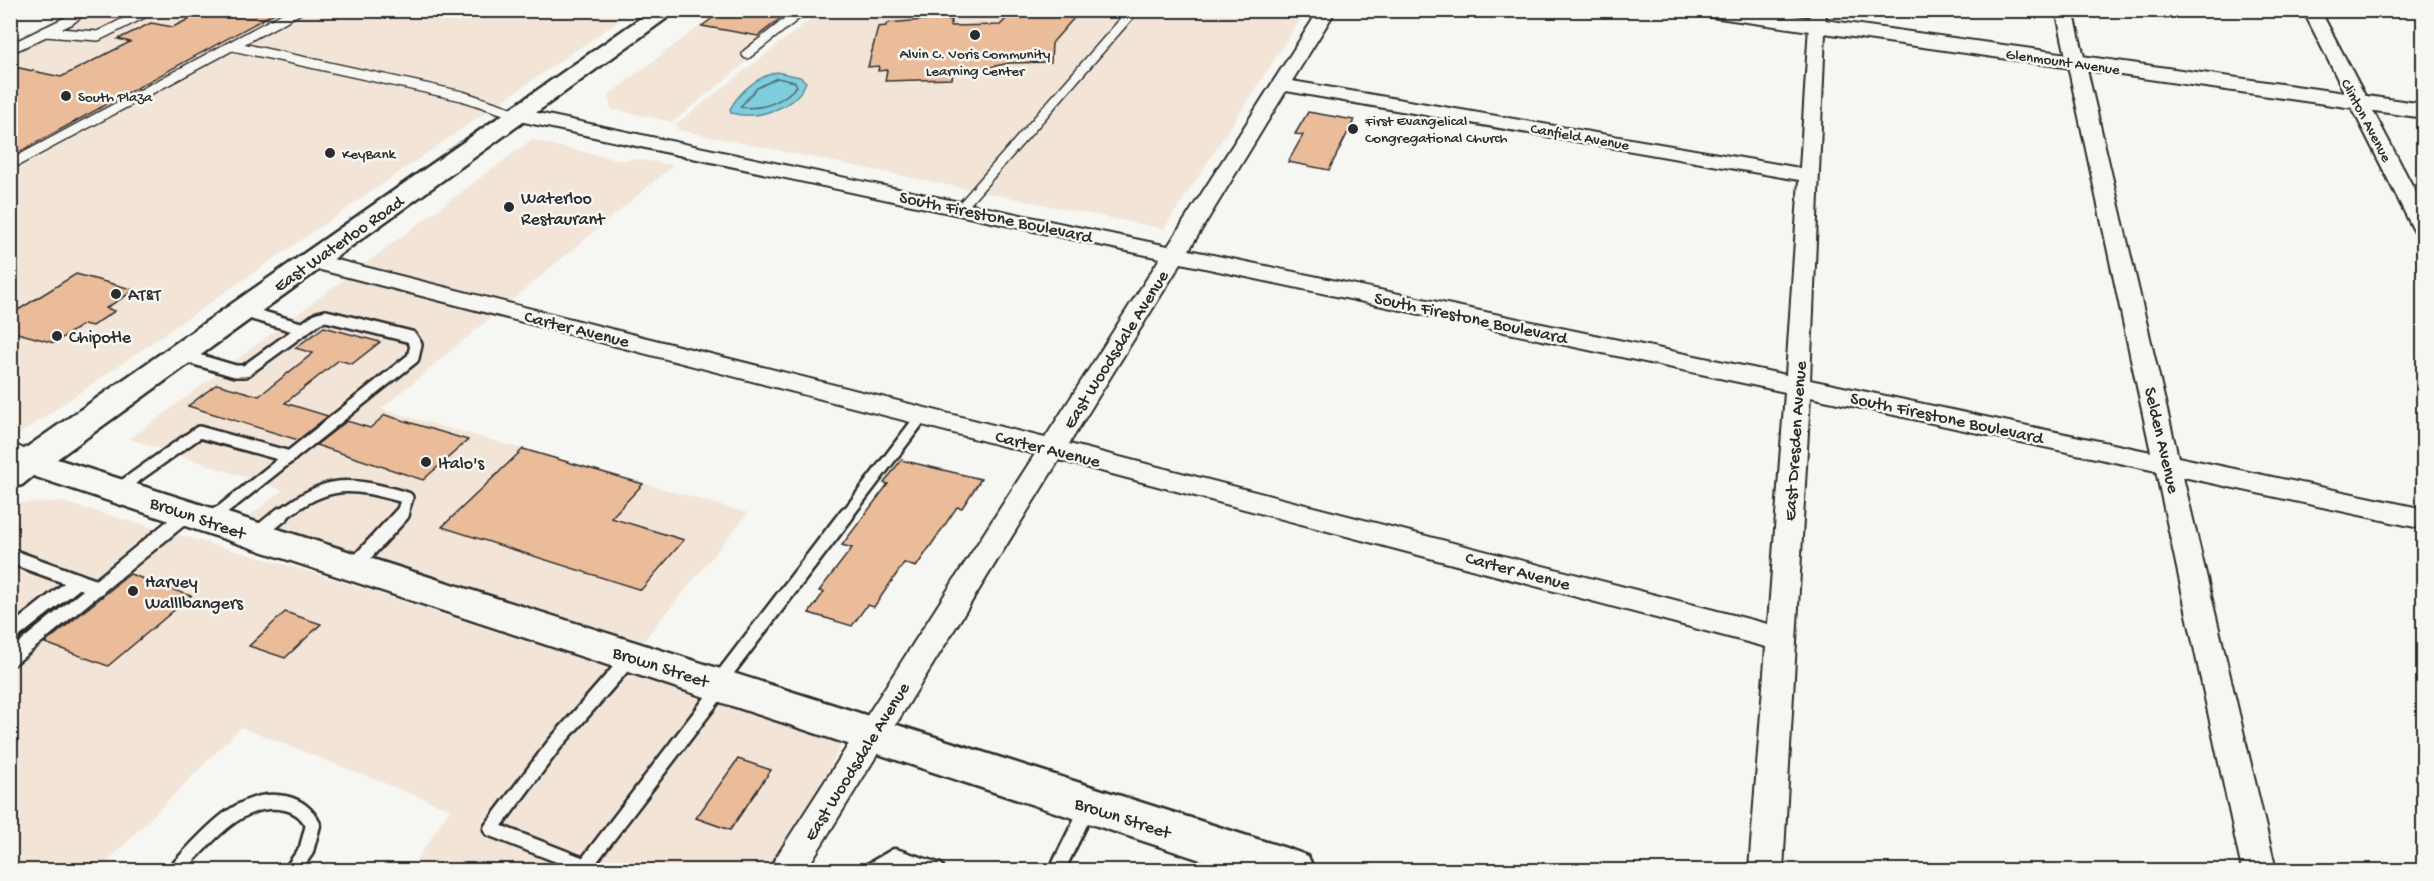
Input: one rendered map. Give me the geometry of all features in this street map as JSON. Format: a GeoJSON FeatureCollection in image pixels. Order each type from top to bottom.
{"type":"FeatureCollection","features":[{"type":"Feature","properties":{"kind":"main road","name":"East Waterloo Road"},"geometry":{"type":"LineString","coordinates":[[17,464],[181,355],[667,10]]}},
{"type":"Feature","properties":{"kind":"main road","name":"Brown Street"},"geometry":{"type":"LineString","coordinates":[[17,464],[117,490],[254,537],[873,734],[1089,806],[1248,864],[1292,870]]}},
{"type":"Feature","properties":{"kind":"street","name":"East Woodsdale Avenue"},"geometry":{"type":"LineString","coordinates":[[787,870],[1328,10]]}},
{"type":"Feature","properties":{"kind":"street","name":"Glenmount Avenue"},"geometry":{"type":"LineString","coordinates":[[1704,10],[1817,19],[2076,63],[2424,111]]}},
{"type":"Feature","properties":{"kind":"street","name":"Selden Avenue"},"geometry":{"type":"LineString","coordinates":[[2064,10],[2169,464],[2259,870]]}},
{"type":"Feature","properties":{"kind":"street","name":"Clinton Avenue"},"geometry":{"type":"LineString","coordinates":[[2311,10],[2356,102],[2424,229]]}},
{"type":"Feature","properties":{"kind":"street","name":"East Dresden Avenue"},"geometry":{"type":"LineString","coordinates":[[1766,870],[1798,386],[1817,19]]}},
{"type":"Feature","properties":{"kind":"street","name":"Canfield Avenue"},"geometry":{"type":"LineString","coordinates":[[1281,85],[1809,176]]}},
{"type":"Feature","properties":{"kind":"street","name":"South Firestone Boulevard"},"geometry":{"type":"LineString","coordinates":[[519,116],[2424,519]]}},
{"type":"Feature","properties":{"kind":"street","name":"Carter Avenue"},"geometry":{"type":"LineString","coordinates":[[313,261],[1053,449],[1782,639]]}},
{"type":"Feature","properties":{"kind":"lane"},"geometry":{"type":"LineString","coordinates":[[10,49],[83,10]]}},
{"type":"Feature","properties":{"kind":"lane"},"geometry":{"type":"LineString","coordinates":[[45,32],[98,36],[150,10]]}},
{"type":"Feature","properties":{"kind":"lane"},"geometry":{"type":"LineString","coordinates":[[10,165],[298,10]]}},
{"type":"Feature","properties":{"kind":"lane"},"geometry":{"type":"LineString","coordinates":[[747,54],[803,10]]}},
{"type":"Feature","properties":{"kind":"lane"},"geometry":{"type":"LineString","coordinates":[[960,209],[1134,10]]}},
{"type":"Feature","properties":{"kind":"lane"},"geometry":{"type":"LineString","coordinates":[[233,46],[462,96],[519,116]]}},
{"type":"Feature","properties":{"kind":"lane"},"geometry":{"type":"LineString","coordinates":[[242,311],[304,329]]}},
{"type":"Feature","properties":{"kind":"lane"},"geometry":{"type":"LineString","coordinates":[[10,659],[98,588],[198,517],[290,457],[412,358],[416,345],[411,338],[327,316],[304,329],[245,371],[235,371],[181,355]]}},
{"type":"Feature","properties":{"kind":"lane"},"geometry":{"type":"LineString","coordinates":[[631,656],[554,745],[491,829],[590,868],[720,685],[922,416]]}},
{"type":"Feature","properties":{"kind":"lane"},"geometry":{"type":"LineString","coordinates":[[117,490],[199,432],[207,432],[290,457]]}},
{"type":"Feature","properties":{"kind":"lane"},"geometry":{"type":"LineString","coordinates":[[254,537],[303,498],[331,484],[372,486],[407,498],[401,516],[353,567]]}},
{"type":"Feature","properties":{"kind":"lane"},"geometry":{"type":"LineString","coordinates":[[10,556],[98,588]]}},
{"type":"Feature","properties":{"kind":"lane"},"geometry":{"type":"LineString","coordinates":[[10,635],[78,581]]}},
{"type":"Feature","properties":{"kind":"lane"},"geometry":{"type":"LineString","coordinates":[[176,870],[223,823],[249,806],[269,800],[288,802],[307,812],[313,825],[306,850],[292,870]]}},
{"type":"Feature","properties":{"kind":"lane"},"geometry":{"type":"LineString","coordinates":[[1057,870],[1089,806]]}},
{"type":"Feature","properties":{"kind":"lane"},"geometry":{"type":"LineString","coordinates":[[872,870],[895,856],[937,870]]}},
{"type":"Feature","properties":{"kind":"shaded area"},"geometry":{"type":"Polygon","coordinates":[[[61,10],[633,11],[11,440],[10,41],[50,21],[61,10]]]}},
{"type":"Feature","properties":{"kind":"shaded area"},"geometry":{"type":"Polygon","coordinates":[[[720,11],[809,11],[673,122],[611,109],[608,95],[720,11]]]}},
{"type":"Feature","properties":{"kind":"shaded area"},"geometry":{"type":"Polygon","coordinates":[[[821,11],[1306,11],[1164,229],[678,130],[676,124],[821,11]]]}},
{"type":"Feature","properties":{"kind":"shaded area"},"geometry":{"type":"Polygon","coordinates":[[[531,140],[619,160],[637,159],[674,165],[381,409],[748,513],[631,656],[232,529],[283,490],[130,439],[531,140]]]}},
{"type":"Feature","properties":{"kind":"shaded area"},"geometry":{"type":"Polygon","coordinates":[[[62,502],[308,571],[842,742],[818,794],[769,870],[441,870],[416,861],[450,809],[241,727],[99,870],[11,870],[10,509],[19,503],[62,502]]]}},
{"type":"Feature","properties":{"kind":"water"},"geometry":{"type":"Polygon","coordinates":[[[777,72],[800,77],[806,82],[793,99],[784,106],[763,113],[741,115],[731,113],[730,109],[734,102],[744,91],[756,81],[777,72]]]}},
{"type":"Feature","properties":{"kind":"building","name":"South Plaza"},"geometry":{"type":"Polygon","coordinates":[[[207,10],[280,10],[10,157],[10,66],[61,77],[130,42],[118,39],[151,23],[173,27],[207,10]]]}},
{"type":"Feature","properties":{"kind":"building"},"geometry":{"type":"Polygon","coordinates":[[[723,10],[791,10],[758,36],[702,26],[723,10]]]}},
{"type":"Feature","properties":{"kind":"building"},"geometry":{"type":"Polygon","coordinates":[[[1015,10],[1081,10],[1052,43],[1051,62],[1010,63],[971,71],[953,72],[952,79],[885,81],[887,70],[878,71],[879,66],[868,67],[878,27],[886,26],[887,23],[936,19],[952,20],[950,26],[1000,25],[1015,10]]]}},
{"type":"Feature","properties":{"kind":"building"},"geometry":{"type":"Polygon","coordinates":[[[1308,112],[1354,120],[1329,170],[1288,162],[1303,135],[1295,134],[1308,112]]]}},
{"type":"Feature","properties":{"kind":"building"},"geometry":{"type":"Polygon","coordinates":[[[76,274],[135,290],[106,308],[115,311],[92,326],[84,324],[54,343],[10,331],[10,315],[76,274]]]}},
{"type":"Feature","properties":{"kind":"building"},"geometry":{"type":"Polygon","coordinates":[[[324,327],[380,342],[352,364],[339,360],[285,403],[328,416],[298,440],[188,406],[217,384],[259,396],[313,353],[295,348],[324,327]]]}},
{"type":"Feature","properties":{"kind":"building"},"geometry":{"type":"Polygon","coordinates":[[[385,415],[468,440],[423,480],[316,445],[347,421],[370,428],[385,415]]]}},
{"type":"Feature","properties":{"kind":"building"},"geometry":{"type":"Polygon","coordinates":[[[523,449],[643,484],[611,518],[684,540],[641,590],[442,527],[523,449]]]}},
{"type":"Feature","properties":{"kind":"building"},"geometry":{"type":"Polygon","coordinates":[[[901,460],[981,479],[962,508],[957,507],[916,567],[904,563],[874,607],[867,605],[852,626],[809,613],[824,592],[819,591],[852,548],[842,545],[888,484],[884,483],[901,460]]]}},
{"type":"Feature","properties":{"kind":"building"},"geometry":{"type":"Polygon","coordinates":[[[130,574],[191,596],[108,666],[45,643],[130,574]]]}},
{"type":"Feature","properties":{"kind":"building"},"geometry":{"type":"Polygon","coordinates":[[[285,612],[321,624],[285,658],[249,646],[285,612]]]}},
{"type":"Feature","properties":{"kind":"building"},"geometry":{"type":"Polygon","coordinates":[[[738,759],[771,770],[730,830],[696,818],[738,759]]]}},
{"type":"Feature","properties":{"kind":"place","name":"Alvin C. Voris Community Learning Center"},"geometry":{"type":"Point","coordinates":[975,35]}},
{"type":"Feature","properties":{"kind":"place","name":"South Plaza"},"geometry":{"type":"Point","coordinates":[66,96]}},
{"type":"Feature","properties":{"kind":"place","name":"First Evangelical Congregational Church"},"geometry":{"type":"Point","coordinates":[1353,129]}},
{"type":"Feature","properties":{"kind":"place","name":"KeyBank"},"geometry":{"type":"Point","coordinates":[330,153]}},
{"type":"Feature","properties":{"kind":"place","name":"Waterloo Restaurant"},"geometry":{"type":"Point","coordinates":[509,207]}},
{"type":"Feature","properties":{"kind":"place","name":"AT&T"},"geometry":{"type":"Point","coordinates":[116,294]}},
{"type":"Feature","properties":{"kind":"place","name":"Chipotle"},"geometry":{"type":"Point","coordinates":[57,336]}},
{"type":"Feature","properties":{"kind":"place","name":"Italo's"},"geometry":{"type":"Point","coordinates":[426,462]}},
{"type":"Feature","properties":{"kind":"place","name":"Harvey Walllbangers"},"geometry":{"type":"Point","coordinates":[133,591]}}]}
